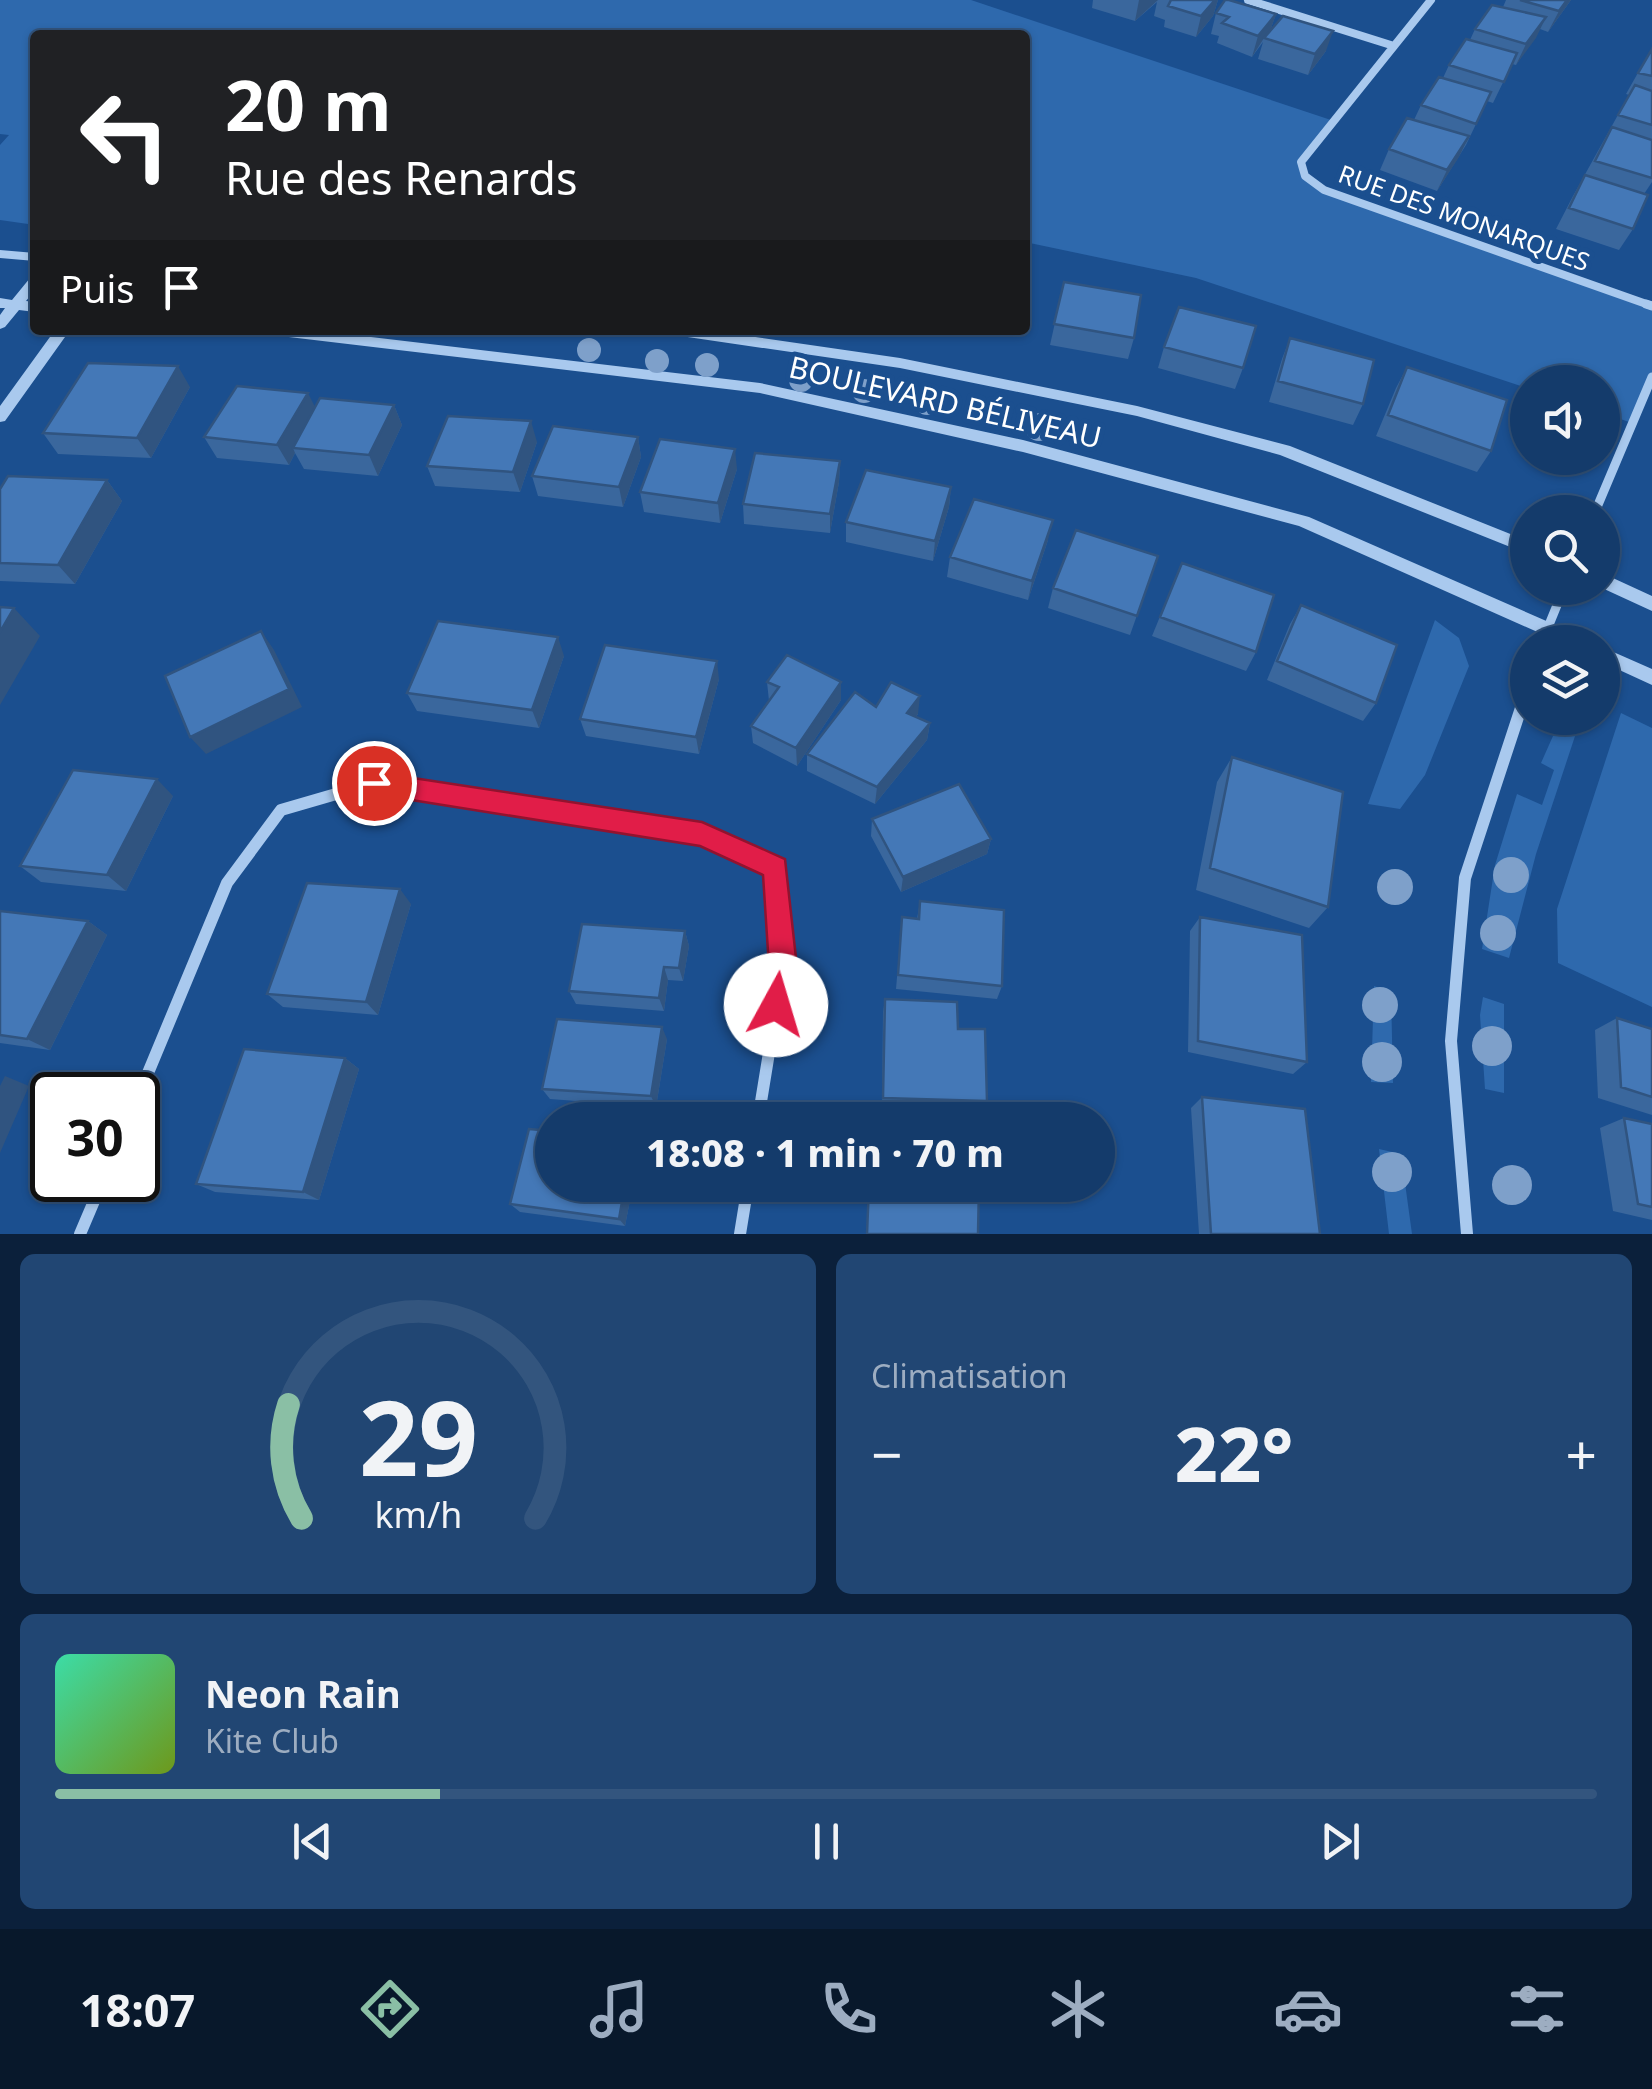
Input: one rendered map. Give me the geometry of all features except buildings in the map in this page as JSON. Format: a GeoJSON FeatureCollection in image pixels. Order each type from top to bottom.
{"type":"FeatureCollection","features":[{"type":"Feature","properties":{"kind":"street"},"geometry":{"type":"LineString","coordinates":[[1248,0],[1394,46]]}},
{"type":"Feature","properties":{"kind":"street","name":"RUE DES MONARQUES"},"geometry":{"type":"LineString","coordinates":[[1432,0],[1301,162],[1305,176],[1324,190],[1652,306]]}},
{"type":"Feature","properties":{"kind":"street"},"geometry":{"type":"LineString","coordinates":[[0,254],[30,257]]}},
{"type":"Feature","properties":{"kind":"street"},"geometry":{"type":"LineString","coordinates":[[0,324],[8,304],[30,285]]}},
{"type":"Feature","properties":{"kind":"street"},"geometry":{"type":"LineString","coordinates":[[0,417],[60,335]]}},
{"type":"Feature","properties":{"kind":"street","name":"BOULEVARD BÉLIVEAU"},"geometry":{"type":"LineString","coordinates":[[314,335],[760,388],[1023,446],[1303,521],[1521,625]]}},
{"type":"Feature","properties":{"kind":"street","name":"BOULEVARD BÉLIVEAU"},"geometry":{"type":"LineString","coordinates":[[707,335],[900,364],[1137,411],[1284,450],[1510,541]]}},
{"type":"Feature","properties":{"kind":"street"},"geometry":{"type":"LineString","coordinates":[[1602,495],[1652,377]]}},
{"type":"Feature","properties":{"kind":"street"},"geometry":{"type":"LineString","coordinates":[[1620,589],[1652,604]]}},
{"type":"Feature","properties":{"kind":"street"},"geometry":{"type":"LineString","coordinates":[[1620,662],[1652,677]]}},
{"type":"Feature","properties":{"kind":"street"},"geometry":{"type":"LineString","coordinates":[[1467,1234],[1451,1041],[1465,878],[1512,735]]}},
{"type":"Feature","properties":{"kind":"street"},"geometry":{"type":"LineString","coordinates":[[148,1072],[227,883],[280,810],[374,783],[702,834],[776,868],[783,967],[761,1102]]}},
{"type":"Feature","properties":{"kind":"street"},"geometry":{"type":"LineString","coordinates":[[80,1234],[94,1202]]}},
{"type":"Feature","properties":{"kind":"street"},"geometry":{"type":"LineString","coordinates":[[740,1234],[745,1202]]}},
{"type":"Feature","properties":{"kind":"shaded area"},"geometry":{"type":"Polygon","coordinates":[[[0,0],[971,0],[1334,121],[1301,161],[1305,177],[1324,190],[1652,306],[1652,381],[1632,423],[1620,419],[1620,365],[1510,365],[1510,382],[1196,278],[1030,243],[1030,30],[30,30],[30,224],[0,220],[0,145],[9,135],[0,134],[0,0]]]}},
{"type":"Feature","properties":{"kind":"shaded area"},"geometry":{"type":"Polygon","coordinates":[[[1435,620],[1459,638],[1469,666],[1425,775],[1400,809],[1368,804],[1435,620]]]}},
{"type":"Feature","properties":{"kind":"shaded area"},"geometry":{"type":"Polygon","coordinates":[[[1621,713],[1652,728],[1652,1007],[1558,963],[1557,909],[1614,735],[1620,735],[1621,713]]]}},
{"type":"Feature","properties":{"kind":"shaded area"},"geometry":{"type":"Polygon","coordinates":[[[1553,735],[1575,735],[1536,854],[1509,958],[1482,949],[1495,865],[1517,794],[1542,805],[1554,770],[1541,763],[1553,735]]]}},
{"type":"Feature","properties":{"kind":"shaded area"},"geometry":{"type":"Polygon","coordinates":[[[1374,986],[1391,992],[1393,1083],[1371,1082],[1374,986]]]}},
{"type":"Feature","properties":{"kind":"shaded area"},"geometry":{"type":"Polygon","coordinates":[[[1483,997],[1504,1004],[1504,1093],[1485,1089],[1480,1015],[1483,997]]]}},
{"type":"Feature","properties":{"kind":"shaded area"},"geometry":{"type":"Polygon","coordinates":[[[1379,1149],[1401,1154],[1412,1234],[1389,1234],[1379,1149]]]}},
{"type":"Feature","properties":{"kind":"route"},"geometry":{"type":"LineString","coordinates":[[374,783],[702,834],[776,868],[783,967],[776,1005]]}}]}
